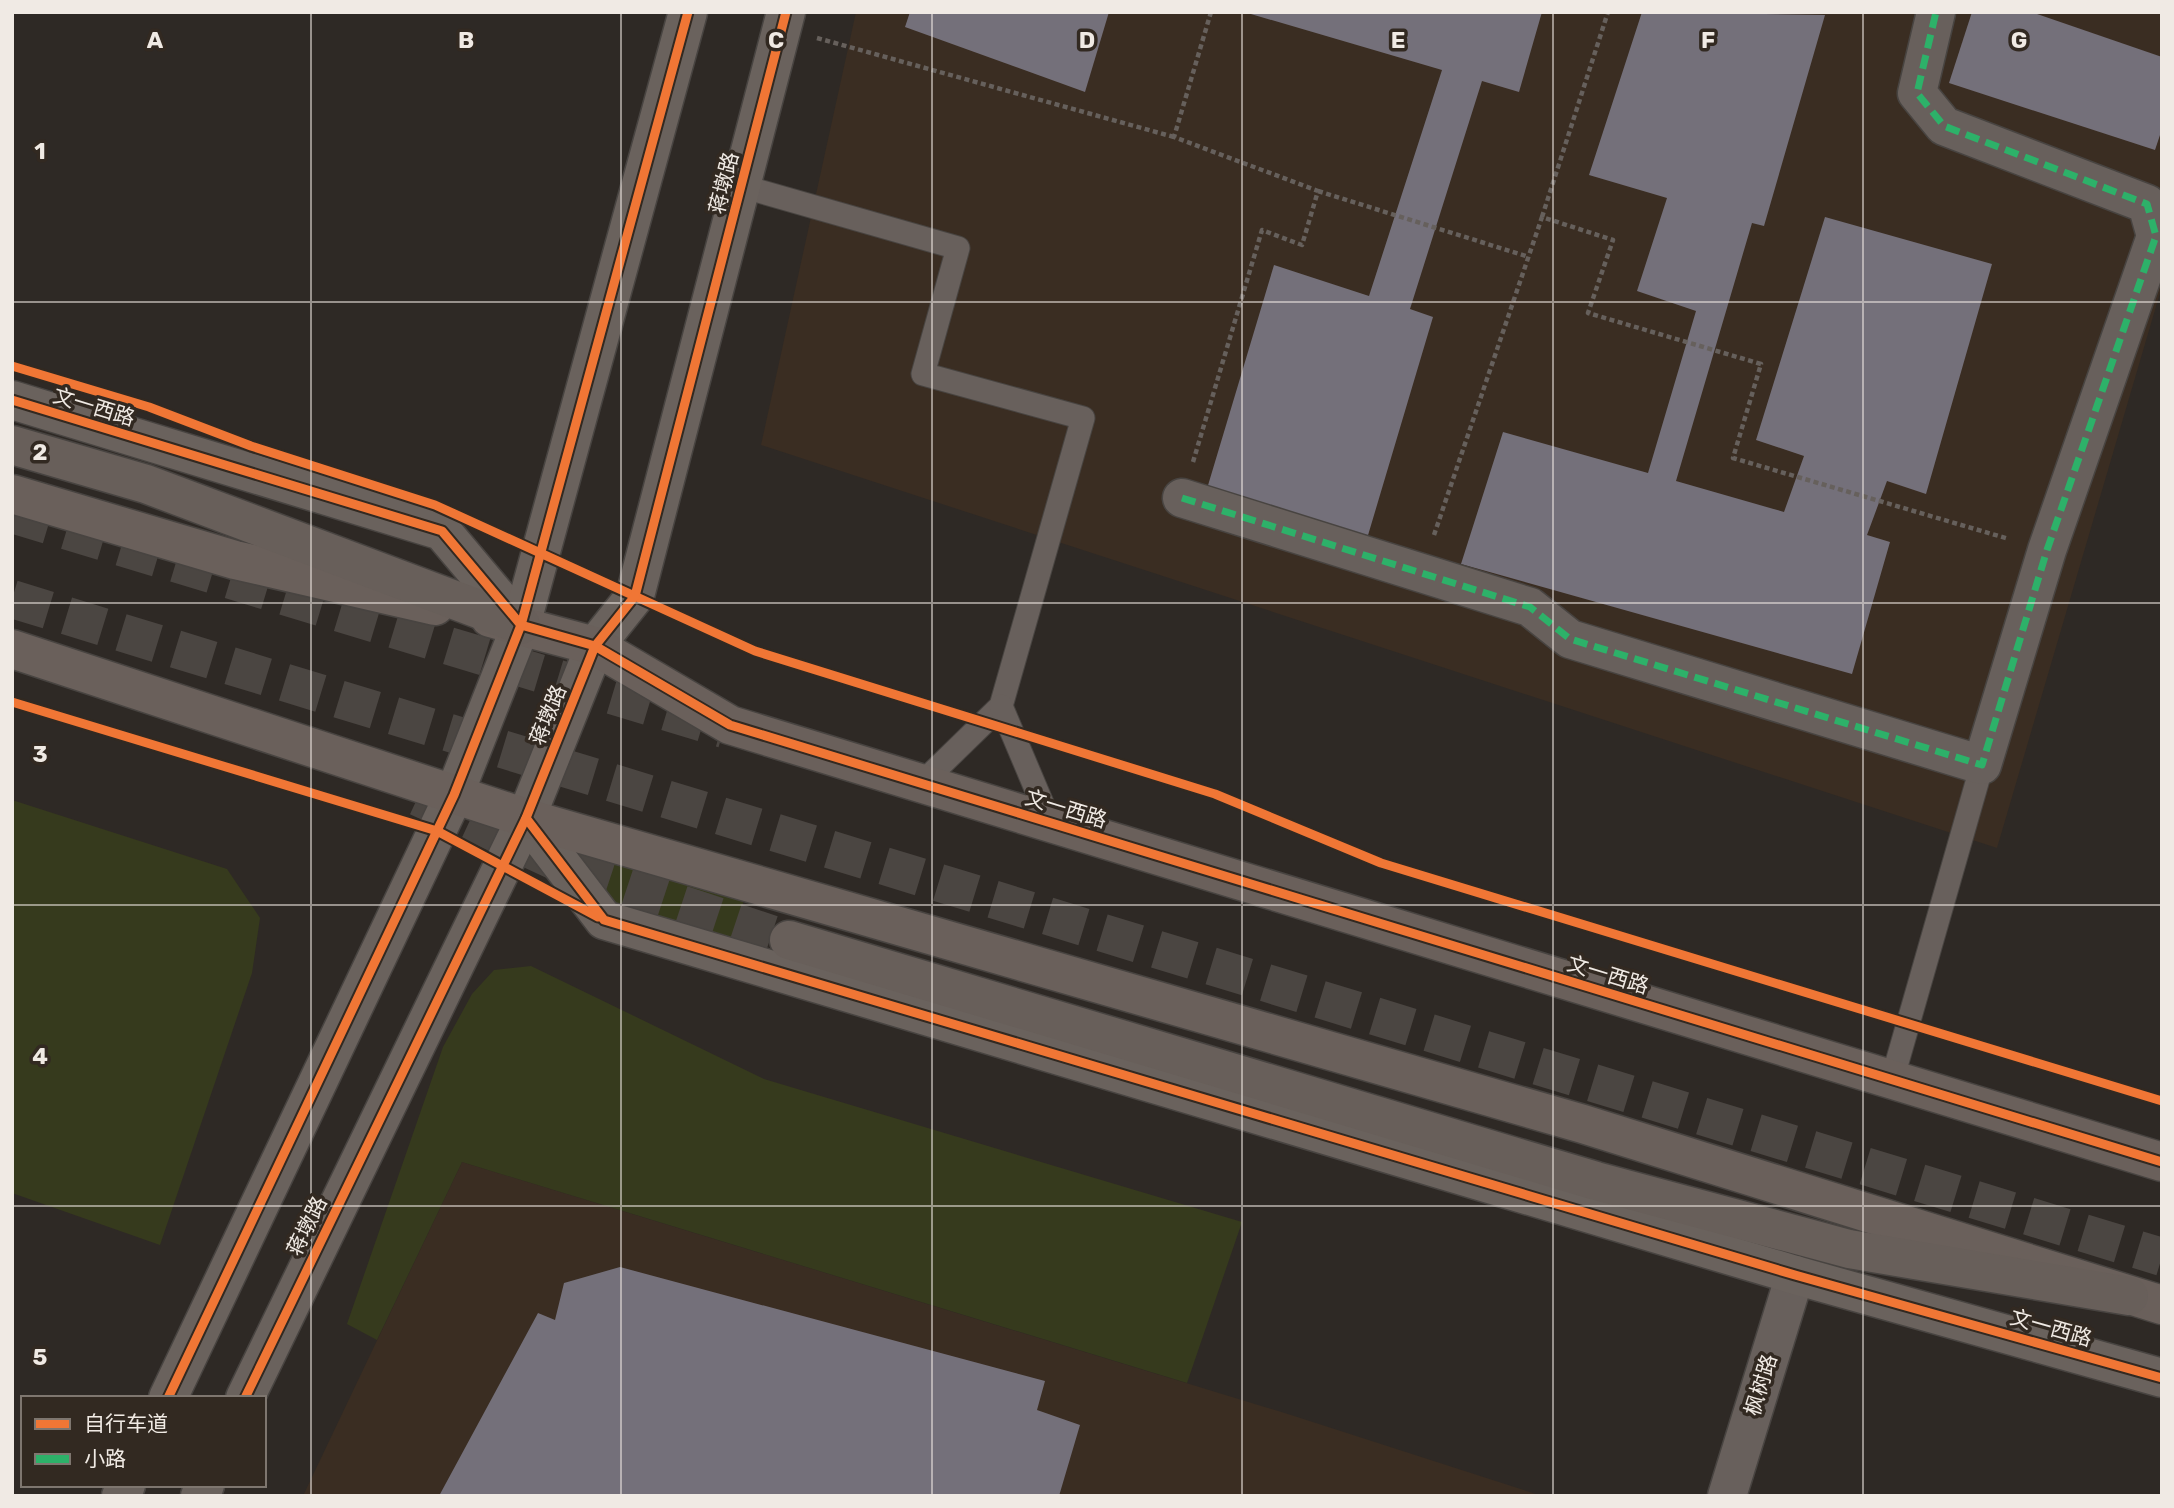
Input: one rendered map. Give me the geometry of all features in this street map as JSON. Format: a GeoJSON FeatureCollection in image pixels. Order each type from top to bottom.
{"type":"FeatureCollection","features":[{"type":"Feature","properties":{"kind":"highway"},"geometry":{"type":"LineString","coordinates":[[12,445],[146,484],[521,625]]}},
{"type":"Feature","properties":{"kind":"highway"},"geometry":{"type":"LineString","coordinates":[[789,940],[1596,1181],[1822,1242],[2145,1301]]}},
{"type":"Feature","properties":{"kind":"main road"},"geometry":{"type":"LineString","coordinates":[[169,1396],[454,795],[521,625],[688,12]]}},
{"type":"Feature","properties":{"kind":"main road","name":"蒋墩路"},"geometry":{"type":"LineString","coordinates":[[247,1396],[526,818],[595,646],[635,596],[784,20]]}},
{"type":"Feature","properties":{"kind":"main road","name":"文一西路"},"geometry":{"type":"LineString","coordinates":[[12,400],[442,531],[521,625]]}},
{"type":"Feature","properties":{"kind":"main road","name":"文一西路"},"geometry":{"type":"LineString","coordinates":[[12,494],[235,560],[521,625],[595,646],[730,725],[2162,1162]]}},
{"type":"Feature","properties":{"kind":"main road"},"geometry":{"type":"LineString","coordinates":[[12,649],[526,818],[1583,1124],[2145,1301]]}},
{"type":"Feature","properties":{"kind":"main road","name":"文一西路"},"geometry":{"type":"LineString","coordinates":[[526,818],[604,920],[1795,1275],[2162,1378]]}},
{"type":"Feature","properties":{"kind":"street"},"geometry":{"type":"LineString","coordinates":[[1182,498],[1530,607],[1570,639],[1982,765],[2046,550],[2156,236],[2147,204],[1944,126],[1916,93],[1936,12]]}},
{"type":"Feature","properties":{"kind":"street","name":"枫树路"},"geometry":{"type":"LineString","coordinates":[[1727,1496],[1795,1275]]}},
{"type":"Feature","properties":{"kind":"lane"},"geometry":{"type":"LineString","coordinates":[[741,186],[958,248],[923,374],[1083,418],[1001,706],[922,783]]}},
{"type":"Feature","properties":{"kind":"lane"},"geometry":{"type":"LineString","coordinates":[[1001,706],[1050,822]]}},
{"type":"Feature","properties":{"kind":"lane"},"geometry":{"type":"LineString","coordinates":[[1892,1080],[1982,765]]}},
{"type":"Feature","properties":{"kind":"path"},"geometry":{"type":"LineString","coordinates":[[1174,137],[1211,12]]}},
{"type":"Feature","properties":{"kind":"path"},"geometry":{"type":"LineString","coordinates":[[1421,572],[1529,257],[1608,12]]}},
{"type":"Feature","properties":{"kind":"path"},"geometry":{"type":"LineString","coordinates":[[784,20],[1174,137],[1318,191],[1529,257]]}},
{"type":"Feature","properties":{"kind":"path"},"geometry":{"type":"LineString","coordinates":[[1182,498],[1262,230],[1302,245],[1318,191]]}},
{"type":"Feature","properties":{"kind":"path"},"geometry":{"type":"LineString","coordinates":[[1542,218],[1613,240],[1588,313],[1760,364],[1733,458],[2046,550]]}},
{"type":"Feature","properties":{"kind":"shaded area"},"geometry":{"type":"Polygon","coordinates":[[[856,12],[2162,12],[2162,286],[1997,848],[761,445],[856,12]]]}},
{"type":"Feature","properties":{"kind":"shaded area"},"geometry":{"type":"Polygon","coordinates":[[[462,1162],[1291,1415],[1542,1496],[303,1496],[462,1162]]]}},
{"type":"Feature","properties":{"kind":"green space"},"geometry":{"type":"Polygon","coordinates":[[[12,800],[227,869],[260,918],[252,973],[160,1245],[12,1193],[12,800]]]}},
{"type":"Feature","properties":{"kind":"green space"},"geometry":{"type":"Polygon","coordinates":[[[604,857],[744,900],[725,962],[588,917],[604,857]]]}},
{"type":"Feature","properties":{"kind":"green space"},"geometry":{"type":"Polygon","coordinates":[[[531,966],[764,1079],[1242,1222],[1187,1383],[462,1162],[377,1340],[347,1324],[443,1047],[472,994],[494,970],[531,966]]]}},
{"type":"Feature","properties":{"kind":"building"},"geometry":{"type":"Polygon","coordinates":[[[910,12],[1109,12],[1085,92],[905,27],[910,12]]]}},
{"type":"Feature","properties":{"kind":"building"},"geometry":{"type":"Polygon","coordinates":[[[1244,12],[1542,12],[1519,92],[1482,81],[1410,309],[1433,317],[1366,542],[1206,492],[1274,265],[1369,296],[1442,70],[1244,12]]]}},
{"type":"Feature","properties":{"kind":"building"},"geometry":{"type":"Polygon","coordinates":[[[1642,12],[1825,15],[1764,226],[1752,223],[1676,481],[1784,512],[1804,456],[1756,440],[1825,217],[1992,264],[1926,494],[1887,481],[1867,535],[1890,542],[1852,674],[1461,564],[1503,432],[1648,473],[1696,311],[1637,291],[1667,198],[1589,175],[1642,12]]]}},
{"type":"Feature","properties":{"kind":"building"},"geometry":{"type":"Polygon","coordinates":[[[1972,12],[2031,12],[2162,57],[2162,129],[2155,150],[1949,83],[1972,12]]]}},
{"type":"Feature","properties":{"kind":"building"},"geometry":{"type":"Polygon","coordinates":[[[620,1267],[1045,1381],[1037,1410],[1080,1425],[1059,1496],[439,1496],[538,1313],[555,1320],[564,1283],[620,1267]]]}},
{"type":"Feature","properties":{"kind":"tunnel"},"geometry":{"type":"LineString","coordinates":[[12,514],[724,729]]}},
{"type":"Feature","properties":{"kind":"tunnel"},"geometry":{"type":"LineString","coordinates":[[12,599],[2162,1257]]}},
{"type":"Feature","properties":{"kind":"tunnel"},"geometry":{"type":"LineString","coordinates":[[418,797],[566,866],[789,940]]}},
{"type":"Feature","properties":{"kind":"marked path"},"geometry":{"type":"LineString","coordinates":[[1182,498],[1530,607],[1570,639],[1982,765],[2047,550],[2156,236],[2147,204],[1944,126],[1917,93],[1936,12]]}},
{"type":"Feature","properties":{"kind":"cycle path"},"geometry":{"type":"LineString","coordinates":[[169,1396],[454,795],[521,625],[688,12]]}},
{"type":"Feature","properties":{"kind":"cycle path"},"geometry":{"type":"LineString","coordinates":[[246,1396],[526,818],[595,646],[635,596],[786,12]]}},
{"type":"Feature","properties":{"kind":"cycle path"},"geometry":{"type":"LineString","coordinates":[[12,366],[149,407],[251,446],[435,505],[755,651],[1215,794],[1381,863],[2162,1101]]}},
{"type":"Feature","properties":{"kind":"cycle path"},"geometry":{"type":"LineString","coordinates":[[12,400],[442,531],[521,625],[595,646],[730,725],[2162,1162]]}},
{"type":"Feature","properties":{"kind":"cycle path"},"geometry":{"type":"LineString","coordinates":[[12,702],[437,831],[598,917]]}},
{"type":"Feature","properties":{"kind":"cycle path"},"geometry":{"type":"LineString","coordinates":[[526,818],[604,920],[1795,1275],[2162,1378]]}}]}
